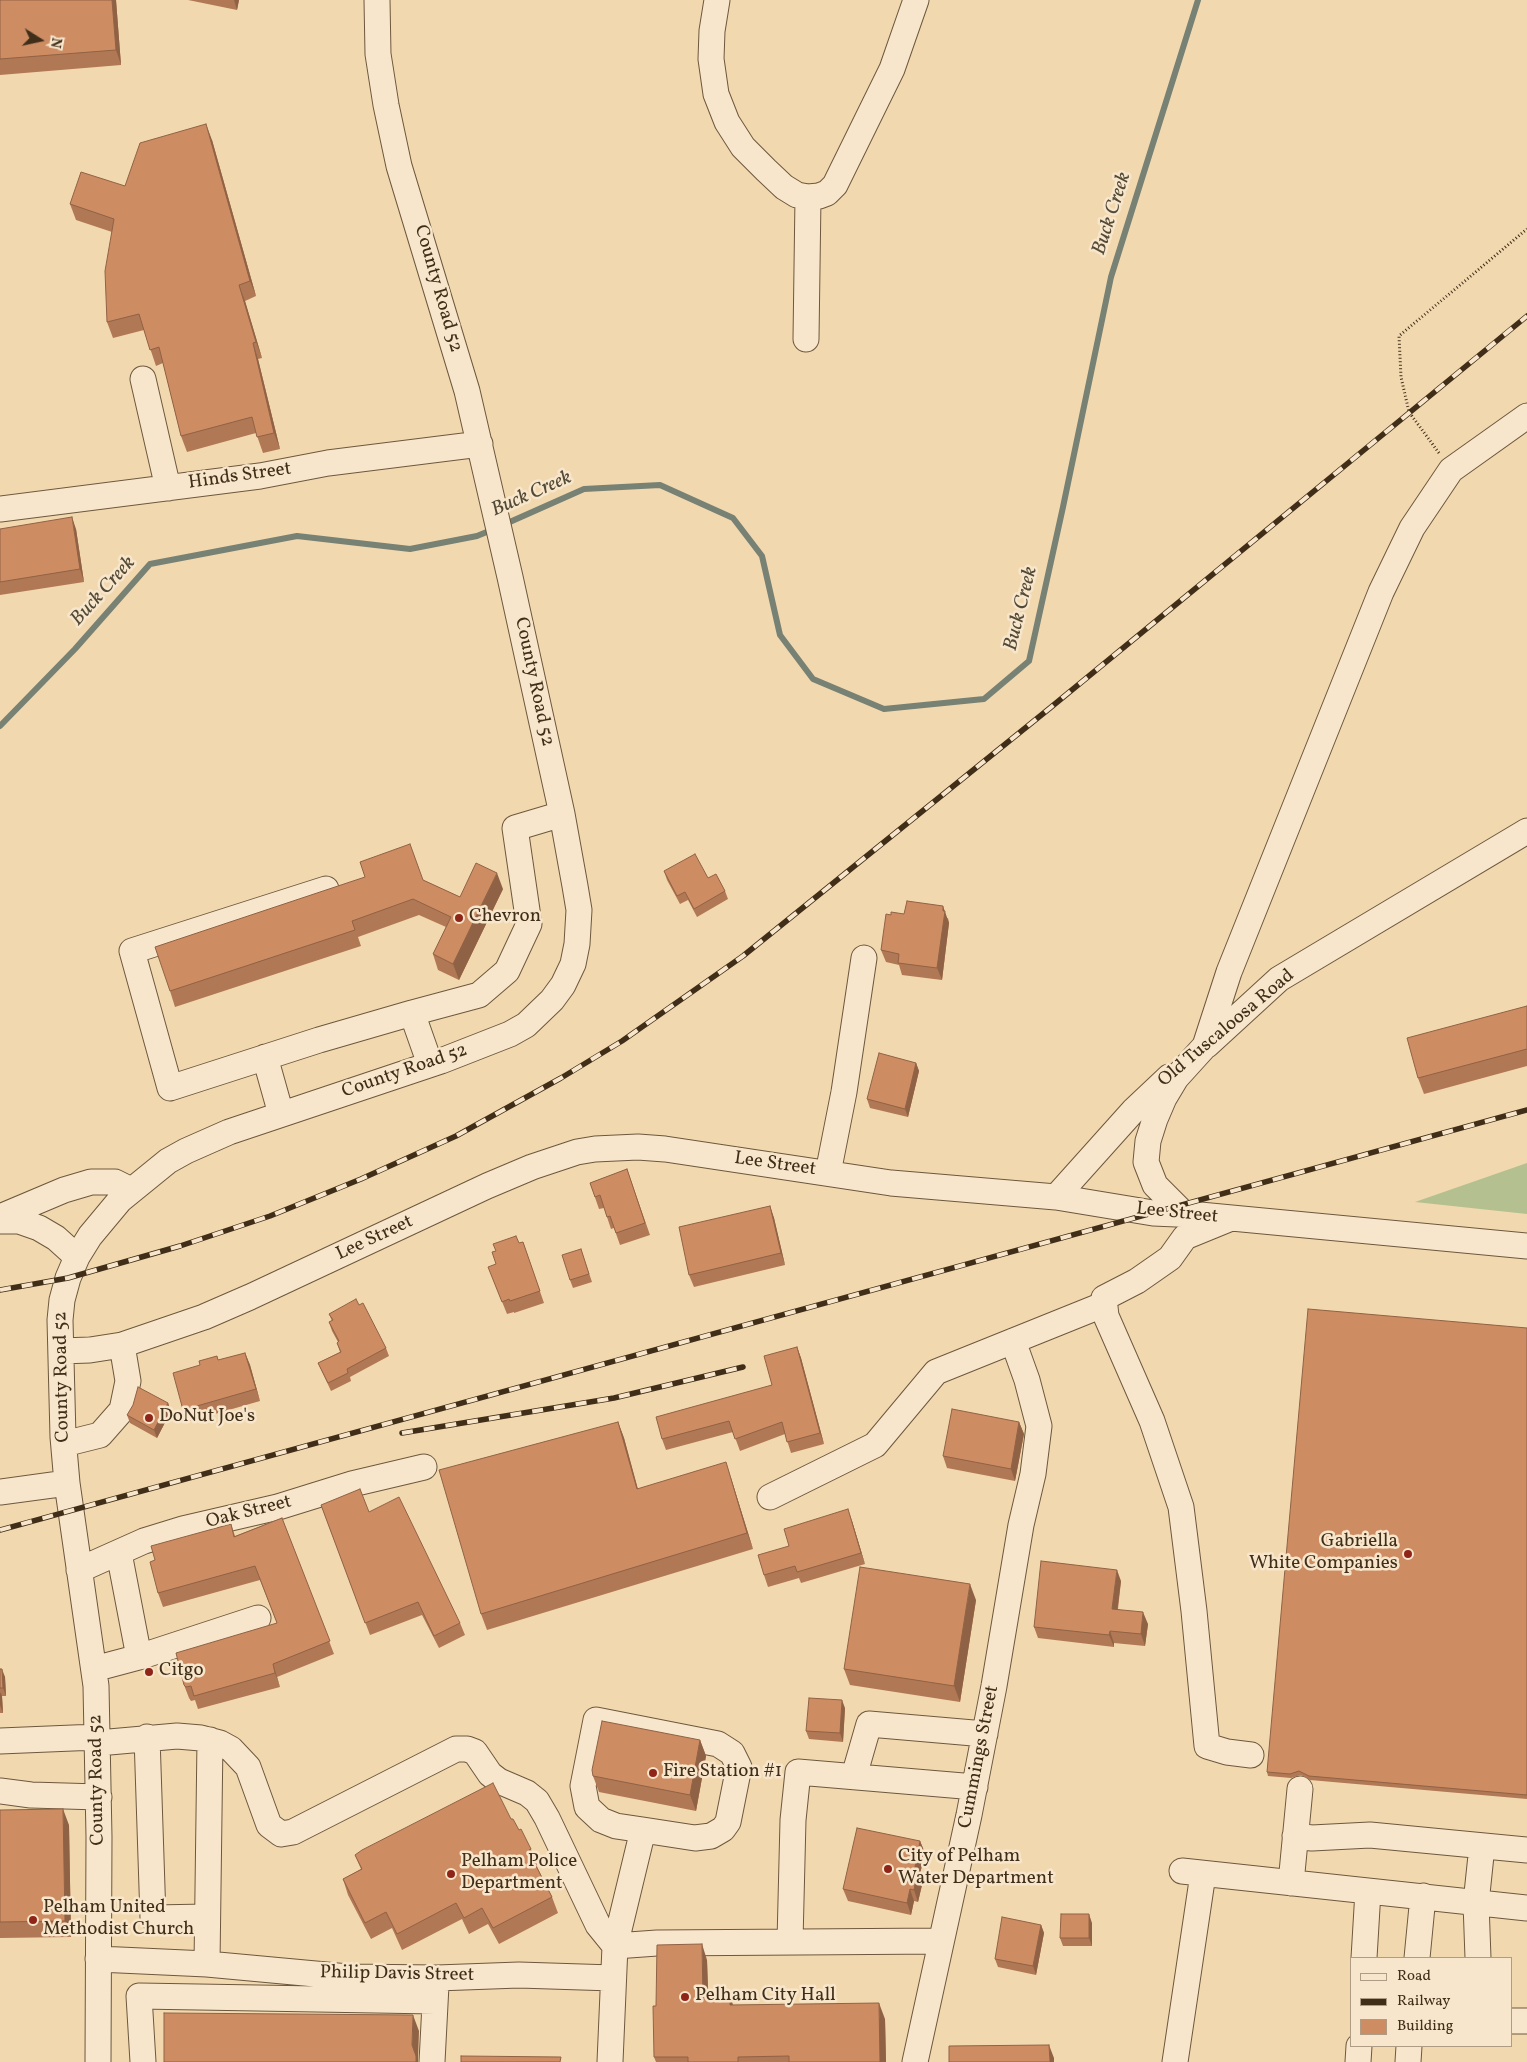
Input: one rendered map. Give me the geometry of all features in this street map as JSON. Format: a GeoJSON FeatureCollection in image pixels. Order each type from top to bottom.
{"type":"FeatureCollection","features":[{"type":"Feature","properties":{"kind":"street","name":"County Road 52"},"geometry":{"type":"LineString","coordinates":[[98,2062],[97,1740],[94,1669],[67,1483],[64,1444],[61,1351],[62,1300],[68,1278],[77,1257],[90,1236],[131,1190],[168,1161],[186,1151],[229,1132],[493,1042],[526,1025],[552,1000],[563,985],[573,964],[579,927],[579,910],[562,814],[480,444],[467,391],[399,166],[386,105],[378,54],[377,0]]}},
{"type":"Feature","properties":{"kind":"street"},"geometry":{"type":"LineString","coordinates":[[717,0],[710,59],[716,94],[727,122],[743,147],[784,187],[798,195],[808,197],[827,193],[835,185],[892,69],[916,0]]}},
{"type":"Feature","properties":{"kind":"street"},"geometry":{"type":"LineString","coordinates":[[806,339],[808,197]]}},
{"type":"Feature","properties":{"kind":"street"},"geometry":{"type":"LineString","coordinates":[[143,379],[168,488]]}},
{"type":"Feature","properties":{"kind":"street"},"geometry":{"type":"LineString","coordinates":[[1184,1214],[1155,1185],[1146,1162],[1148,1141],[1164,1098],[1176,1078],[1205,1046],[1229,972],[1381,592],[1412,528],[1451,470],[1527,416]]}},
{"type":"Feature","properties":{"kind":"street","name":"Hinds Street"},"geometry":{"type":"LineString","coordinates":[[0,509],[260,476],[328,463],[480,444]]}},
{"type":"Feature","properties":{"kind":"street"},"geometry":{"type":"LineString","coordinates":[[326,889],[132,951],[170,1088],[265,1057],[479,995],[507,971],[529,924],[515,828],[562,814]]}},
{"type":"Feature","properties":{"kind":"street","name":"Old Tuscaloosa Road"},"geometry":{"type":"LineString","coordinates":[[1056,1197],[1134,1110],[1279,980],[1527,831]]}},
{"type":"Feature","properties":{"kind":"street"},"geometry":{"type":"LineString","coordinates":[[828,1173],[844,1092],[864,958]]}},
{"type":"Feature","properties":{"kind":"street"},"geometry":{"type":"LineString","coordinates":[[412,1013],[430,1064]]}},
{"type":"Feature","properties":{"kind":"street"},"geometry":{"type":"LineString","coordinates":[[265,1057],[281,1114]]}},
{"type":"Feature","properties":{"kind":"street","name":"Lee Street"},"geometry":{"type":"LineString","coordinates":[[61,1351],[90,1350],[122,1345],[178,1326],[232,1305],[487,1186],[532,1167],[577,1152],[595,1149],[638,1147],[891,1183],[1056,1197],[1153,1213],[1184,1214],[1527,1246]]}},
{"type":"Feature","properties":{"kind":"street"},"geometry":{"type":"LineString","coordinates":[[0,1217],[64,1190],[91,1182],[115,1182],[131,1190]]}},
{"type":"Feature","properties":{"kind":"street"},"geometry":{"type":"LineString","coordinates":[[1229,1219],[1185,1237],[1170,1258],[1136,1281],[1104,1298],[1104,1304],[1106,1316],[1152,1421],[1181,1507],[1194,1610],[1206,1746],[1227,1752],[1251,1755]]}},
{"type":"Feature","properties":{"kind":"street"},"geometry":{"type":"LineString","coordinates":[[0,1221],[19,1222],[39,1228],[56,1238],[77,1257]]}},
{"type":"Feature","properties":{"kind":"street"},"geometry":{"type":"LineString","coordinates":[[770,1498],[875,1445],[936,1372],[1104,1304]]}},
{"type":"Feature","properties":{"kind":"street","name":"Cummings Street"},"geometry":{"type":"LineString","coordinates":[[915,2062],[975,1787],[994,1686],[1007,1598],[1033,1474],[1039,1426],[1027,1380],[1013,1341]]}},
{"type":"Feature","properties":{"kind":"street"},"geometry":{"type":"LineString","coordinates":[[64,1444],[100,1435],[122,1410],[128,1381],[122,1345]]}},
{"type":"Feature","properties":{"kind":"street","name":"Oak Street"},"geometry":{"type":"LineString","coordinates":[[79,1570],[144,1541],[183,1529],[278,1507],[352,1484],[424,1467]]}},
{"type":"Feature","properties":{"kind":"street"},"geometry":{"type":"LineString","coordinates":[[0,1492],[67,1483]]}},
{"type":"Feature","properties":{"kind":"street"},"geometry":{"type":"LineString","coordinates":[[119,1553],[139,1656]]}},
{"type":"Feature","properties":{"kind":"street"},"geometry":{"type":"LineString","coordinates":[[94,1669],[258,1618]]}},
{"type":"Feature","properties":{"kind":"street"},"geometry":{"type":"LineString","coordinates":[[596,1720],[718,1744],[732,1753],[739,1767],[728,1822],[723,1829],[711,1836],[695,1838],[643,1830],[608,1823],[601,1820],[587,1807],[583,1786],[596,1720]]}},
{"type":"Feature","properties":{"kind":"street"},"geometry":{"type":"LineString","coordinates":[[854,1776],[869,1724],[985,1734]]}},
{"type":"Feature","properties":{"kind":"street"},"geometry":{"type":"LineString","coordinates":[[0,1741],[97,1740],[177,1736],[220,1743],[231,1749],[248,1767],[269,1825],[281,1834],[292,1832],[456,1749],[467,1749],[475,1752],[490,1774],[499,1781],[511,1784],[537,1800],[548,1818],[598,1925],[615,1946]]}},
{"type":"Feature","properties":{"kind":"street"},"geometry":{"type":"LineString","coordinates":[[147,1738],[153,1918],[207,1917]]}},
{"type":"Feature","properties":{"kind":"street"},"geometry":{"type":"LineString","coordinates":[[206,1964],[210,1740]]}},
{"type":"Feature","properties":{"kind":"street"},"geometry":{"type":"LineString","coordinates":[[790,1941],[792,1820],[798,1772],[975,1787]]}},
{"type":"Feature","properties":{"kind":"street"},"geometry":{"type":"LineString","coordinates":[[1291,1883],[1300,1789]]}},
{"type":"Feature","properties":{"kind":"street"},"geometry":{"type":"LineString","coordinates":[[0,1791],[31,1795],[98,1797]]}},
{"type":"Feature","properties":{"kind":"street"},"geometry":{"type":"LineString","coordinates":[[610,2062],[615,1946],[643,1830]]}},
{"type":"Feature","properties":{"kind":"street"},"geometry":{"type":"LineString","coordinates":[[1295,1836],[1312,1838],[1370,1835],[1527,1850]]}},
{"type":"Feature","properties":{"kind":"street"},"geometry":{"type":"LineString","coordinates":[[1478,1957],[1476,1903],[1482,1846]]}},
{"type":"Feature","properties":{"kind":"street"},"geometry":{"type":"LineString","coordinates":[[1175,2062],[1192,1872],[1527,1908]]}},
{"type":"Feature","properties":{"kind":"street"},"geometry":{"type":"LineString","coordinates":[[1364,1957],[1368,1891]]}},
{"type":"Feature","properties":{"kind":"street"},"geometry":{"type":"LineString","coordinates":[[1417,1957],[1422,1896]]}},
{"type":"Feature","properties":{"kind":"street"},"geometry":{"type":"LineString","coordinates":[[615,1946],[657,1943],[941,1940]]}},
{"type":"Feature","properties":{"kind":"street","name":"Philip Davis Street"},"geometry":{"type":"LineString","coordinates":[[98,1959],[206,1964],[348,1977],[436,1990],[519,1975],[613,1978]]}},
{"type":"Feature","properties":{"kind":"street"},"geometry":{"type":"LineString","coordinates":[[142,1962],[139,1996],[143,2062]]}},
{"type":"Feature","properties":{"kind":"street"},"geometry":{"type":"LineString","coordinates":[[139,1996],[436,1990],[432,2062]]}},
{"type":"Feature","properties":{"kind":"street"},"geometry":{"type":"LineString","coordinates":[[1512,2020],[1527,2021]]}},
{"type":"Feature","properties":{"kind":"street"},"geometry":{"type":"LineString","coordinates":[[1358,2062],[1359,2047]]}},
{"type":"Feature","properties":{"kind":"street"},"geometry":{"type":"LineString","coordinates":[[1408,2062],[1410,2047]]}},
{"type":"Feature","properties":{"kind":"path"},"geometry":{"type":"LineString","coordinates":[[1451,470],[1410,412],[1401,377],[1399,336],[1527,229]]}},
{"type":"Feature","properties":{"kind":"green space"},"geometry":{"type":"Polygon","coordinates":[[[1527,1163],[1527,1214],[1415,1202],[1527,1163]]]}},
{"type":"Feature","properties":{"kind":"building"},"geometry":{"type":"Polygon","coordinates":[[[0,0],[112,0],[116,50],[0,59],[0,0]]]}},
{"type":"Feature","properties":{"kind":"building"},"geometry":{"type":"Polygon","coordinates":[[[206,124],[250,281],[239,285],[256,342],[253,343],[274,433],[257,437],[252,417],[181,436],[159,347],[150,350],[139,314],[107,322],[105,271],[114,219],[70,204],[81,172],[125,186],[140,143],[206,124]]]}},
{"type":"Feature","properties":{"kind":"building"},"geometry":{"type":"Polygon","coordinates":[[[72,517],[80,569],[0,582],[0,529],[72,517]]]}},
{"type":"Feature","properties":{"kind":"building"},"geometry":{"type":"Polygon","coordinates":[[[410,844],[423,880],[460,897],[476,863],[497,873],[453,964],[433,954],[451,917],[413,899],[352,921],[355,930],[170,991],[155,947],[365,877],[360,862],[410,844]]]}},
{"type":"Feature","properties":{"kind":"building"},"geometry":{"type":"Polygon","coordinates":[[[695,854],[708,878],[716,874],[725,891],[694,909],[685,892],[677,896],[664,871],[695,854]]]}},
{"type":"Feature","properties":{"kind":"building"},"geometry":{"type":"Polygon","coordinates":[[[907,901],[943,906],[943,911],[945,911],[937,968],[898,963],[899,954],[881,950],[886,914],[891,915],[891,912],[904,914],[907,901]]]}},
{"type":"Feature","properties":{"kind":"building"},"geometry":{"type":"Polygon","coordinates":[[[1527,1006],[1527,1049],[1418,1078],[1407,1038],[1527,1006]]]}},
{"type":"Feature","properties":{"kind":"building"},"geometry":{"type":"Polygon","coordinates":[[[879,1053],[916,1063],[905,1109],[867,1099],[879,1053]]]}},
{"type":"Feature","properties":{"kind":"building"},"geometry":{"type":"Polygon","coordinates":[[[627,1169],[645,1223],[616,1233],[610,1216],[607,1217],[600,1195],[595,1197],[590,1183],[627,1169]]]}},
{"type":"Feature","properties":{"kind":"building"},"geometry":{"type":"Polygon","coordinates":[[[770,1206],[781,1253],[689,1275],[679,1227],[770,1206]]]}},
{"type":"Feature","properties":{"kind":"building"},"geometry":{"type":"Polygon","coordinates":[[[516,1236],[519,1243],[523,1242],[540,1291],[502,1302],[488,1267],[496,1264],[492,1252],[496,1251],[493,1244],[516,1236]]]}},
{"type":"Feature","properties":{"kind":"building"},"geometry":{"type":"Polygon","coordinates":[[[581,1249],[589,1274],[570,1280],[562,1255],[581,1249]]]}},
{"type":"Feature","properties":{"kind":"building"},"geometry":{"type":"Polygon","coordinates":[[[356,1299],[359,1305],[363,1303],[386,1348],[347,1369],[348,1373],[328,1383],[318,1363],[341,1352],[337,1343],[339,1341],[329,1322],[333,1320],[329,1314],[356,1299]]]}},
{"type":"Feature","properties":{"kind":"building","name":"Gabriella White Companies"},"geometry":{"type":"Polygon","coordinates":[[[1308,1309],[1527,1328],[1527,1795],[1309,1776],[1299,1771],[1290,1774],[1267,1772],[1308,1309]]]}},
{"type":"Feature","properties":{"kind":"building"},"geometry":{"type":"Polygon","coordinates":[[[797,1347],[820,1433],[787,1442],[782,1422],[735,1439],[729,1421],[662,1439],[656,1417],[772,1385],[764,1356],[797,1347]]]}},
{"type":"Feature","properties":{"kind":"building"},"geometry":{"type":"Polygon","coordinates":[[[245,1353],[256,1389],[183,1410],[173,1373],[200,1365],[199,1361],[217,1356],[218,1360],[245,1353]]]}},
{"type":"Feature","properties":{"kind":"building"},"geometry":{"type":"Polygon","coordinates":[[[138,1387],[168,1403],[154,1430],[127,1415],[133,1405],[138,1387]]]}},
{"type":"Feature","properties":{"kind":"building"},"geometry":{"type":"Polygon","coordinates":[[[952,1409],[1019,1422],[1011,1469],[943,1456],[952,1409]]]}},
{"type":"Feature","properties":{"kind":"building"},"geometry":{"type":"Polygon","coordinates":[[[618,1422],[637,1489],[726,1462],[747,1533],[481,1614],[439,1470],[618,1422]]]}},
{"type":"Feature","properties":{"kind":"building"},"geometry":{"type":"Polygon","coordinates":[[[360,1489],[369,1512],[399,1497],[460,1623],[434,1636],[418,1602],[365,1623],[321,1505],[360,1489]]]}},
{"type":"Feature","properties":{"kind":"building"},"geometry":{"type":"Polygon","coordinates":[[[848,1509],[861,1553],[797,1572],[795,1566],[764,1575],[758,1555],[789,1546],[784,1529],[848,1509]]]}},
{"type":"Feature","properties":{"kind":"building"},"geometry":{"type":"Polygon","coordinates":[[[282,1518],[330,1641],[273,1664],[275,1673],[194,1696],[191,1686],[186,1687],[184,1685],[176,1653],[277,1623],[255,1566],[158,1593],[150,1562],[155,1560],[151,1546],[231,1524],[234,1537],[282,1518]]]}},
{"type":"Feature","properties":{"kind":"building"},"geometry":{"type":"Polygon","coordinates":[[[1041,1561],[1117,1570],[1112,1609],[1143,1612],[1141,1634],[1110,1631],[1109,1635],[1034,1627],[1041,1561]]]}},
{"type":"Feature","properties":{"kind":"building"},"geometry":{"type":"Polygon","coordinates":[[[860,1567],[970,1584],[954,1686],[844,1669],[860,1567]]]}},
{"type":"Feature","properties":{"kind":"building"},"geometry":{"type":"Polygon","coordinates":[[[0,1669],[2,1669],[3,1688],[0,1688],[0,1669]]]}},
{"type":"Feature","properties":{"kind":"building"},"geometry":{"type":"Polygon","coordinates":[[[809,1698],[842,1700],[840,1733],[806,1731],[809,1698]]]}},
{"type":"Feature","properties":{"kind":"building","name":"Fire Station #1"},"geometry":{"type":"Polygon","coordinates":[[[602,1721],[700,1740],[690,1795],[593,1776],[592,1770],[602,1721]]]}},
{"type":"Feature","properties":{"kind":"building","name":"Pelham Police Department"},"geometry":{"type":"Polygon","coordinates":[[[493,1783],[511,1819],[513,1819],[519,1830],[521,1829],[531,1849],[529,1850],[534,1862],[552,1897],[493,1928],[482,1908],[464,1918],[456,1903],[397,1934],[386,1912],[365,1923],[343,1879],[362,1869],[355,1855],[493,1783]]]}},
{"type":"Feature","properties":{"kind":"building"},"geometry":{"type":"Polygon","coordinates":[[[63,1809],[65,1921],[0,1922],[0,1810],[63,1809]]]}},
{"type":"Feature","properties":{"kind":"building","name":"City of Pelham Water Department"},"geometry":{"type":"Polygon","coordinates":[[[857,1828],[920,1841],[914,1872],[917,1873],[914,1890],[910,1889],[907,1903],[843,1889],[857,1828]]]}},
{"type":"Feature","properties":{"kind":"building"},"geometry":{"type":"Polygon","coordinates":[[[1061,1914],[1089,1914],[1089,1938],[1060,1938],[1061,1914]]]}},
{"type":"Feature","properties":{"kind":"building"},"geometry":{"type":"Polygon","coordinates":[[[1002,1917],[1041,1925],[1033,1966],[995,1959],[1002,1917]]]}},
{"type":"Feature","properties":{"kind":"building"},"geometry":{"type":"Polygon","coordinates":[[[702,1944],[703,1997],[730,1996],[730,2005],[879,2003],[880,2062],[789,2062],[789,2056],[738,2057],[738,2062],[688,2062],[688,2057],[654,2057],[653,2006],[656,2006],[657,1945],[702,1944]]]}},
{"type":"Feature","properties":{"kind":"building"},"geometry":{"type":"Polygon","coordinates":[[[164,2013],[413,2015],[412,2045],[416,2062],[164,2062],[164,2013]]]}},
{"type":"Feature","properties":{"kind":"building"},"geometry":{"type":"Polygon","coordinates":[[[1049,2045],[1050,2062],[949,2062],[949,2046],[1049,2045]]]}},
{"type":"Feature","properties":{"kind":"building"},"geometry":{"type":"Polygon","coordinates":[[[461,2056],[561,2057],[560,2062],[461,2062],[461,2056]]]}},
{"type":"Feature","properties":{"kind":"waterway","name":"Buck Creek"},"geometry":{"type":"LineString","coordinates":[[503,525],[584,489],[660,485],[733,518],[762,556],[780,635],[813,679],[884,709],[984,699],[1029,661],[1111,277],[1198,0]]}},
{"type":"Feature","properties":{"kind":"waterway","name":"Buck Creek"},"geometry":{"type":"LineString","coordinates":[[0,726],[75,649],[150,564],[297,536],[410,549],[477,536],[494,529]]}},
{"type":"Feature","properties":{"kind":"railway"},"geometry":{"type":"LineString","coordinates":[[0,1290],[68,1278],[180,1246],[270,1216],[361,1179],[456,1136],[561,1078],[622,1041],[743,956],[1050,708],[1527,316]]}},
{"type":"Feature","properties":{"kind":"railway"},"geometry":{"type":"LineString","coordinates":[[0,1530],[1527,1110]]}},
{"type":"Feature","properties":{"kind":"railway"},"geometry":{"type":"LineString","coordinates":[[402,1433],[614,1398],[743,1367]]}},
{"type":"Feature","properties":{"kind":"place","name":"Chevron"},"geometry":{"type":"Point","coordinates":[459,918]}},
{"type":"Feature","properties":{"kind":"place","name":"DoNut Joe's"},"geometry":{"type":"Point","coordinates":[149,1418]}},
{"type":"Feature","properties":{"kind":"place","name":"Gabriella White Companies"},"geometry":{"type":"Point","coordinates":[1408,1554]}},
{"type":"Feature","properties":{"kind":"place","name":"Citgo"},"geometry":{"type":"Point","coordinates":[149,1672]}},
{"type":"Feature","properties":{"kind":"place","name":"Fire Station #1"},"geometry":{"type":"Point","coordinates":[653,1773]}},
{"type":"Feature","properties":{"kind":"place","name":"City of Pelham Water Department"},"geometry":{"type":"Point","coordinates":[888,1869]}},
{"type":"Feature","properties":{"kind":"place","name":"Pelham Police Department"},"geometry":{"type":"Point","coordinates":[451,1874]}},
{"type":"Feature","properties":{"kind":"place","name":"Pelham United Methodist Church"},"geometry":{"type":"Point","coordinates":[33,1920]}},
{"type":"Feature","properties":{"kind":"place","name":"Pelham City Hall"},"geometry":{"type":"Point","coordinates":[685,1997]}}]}
